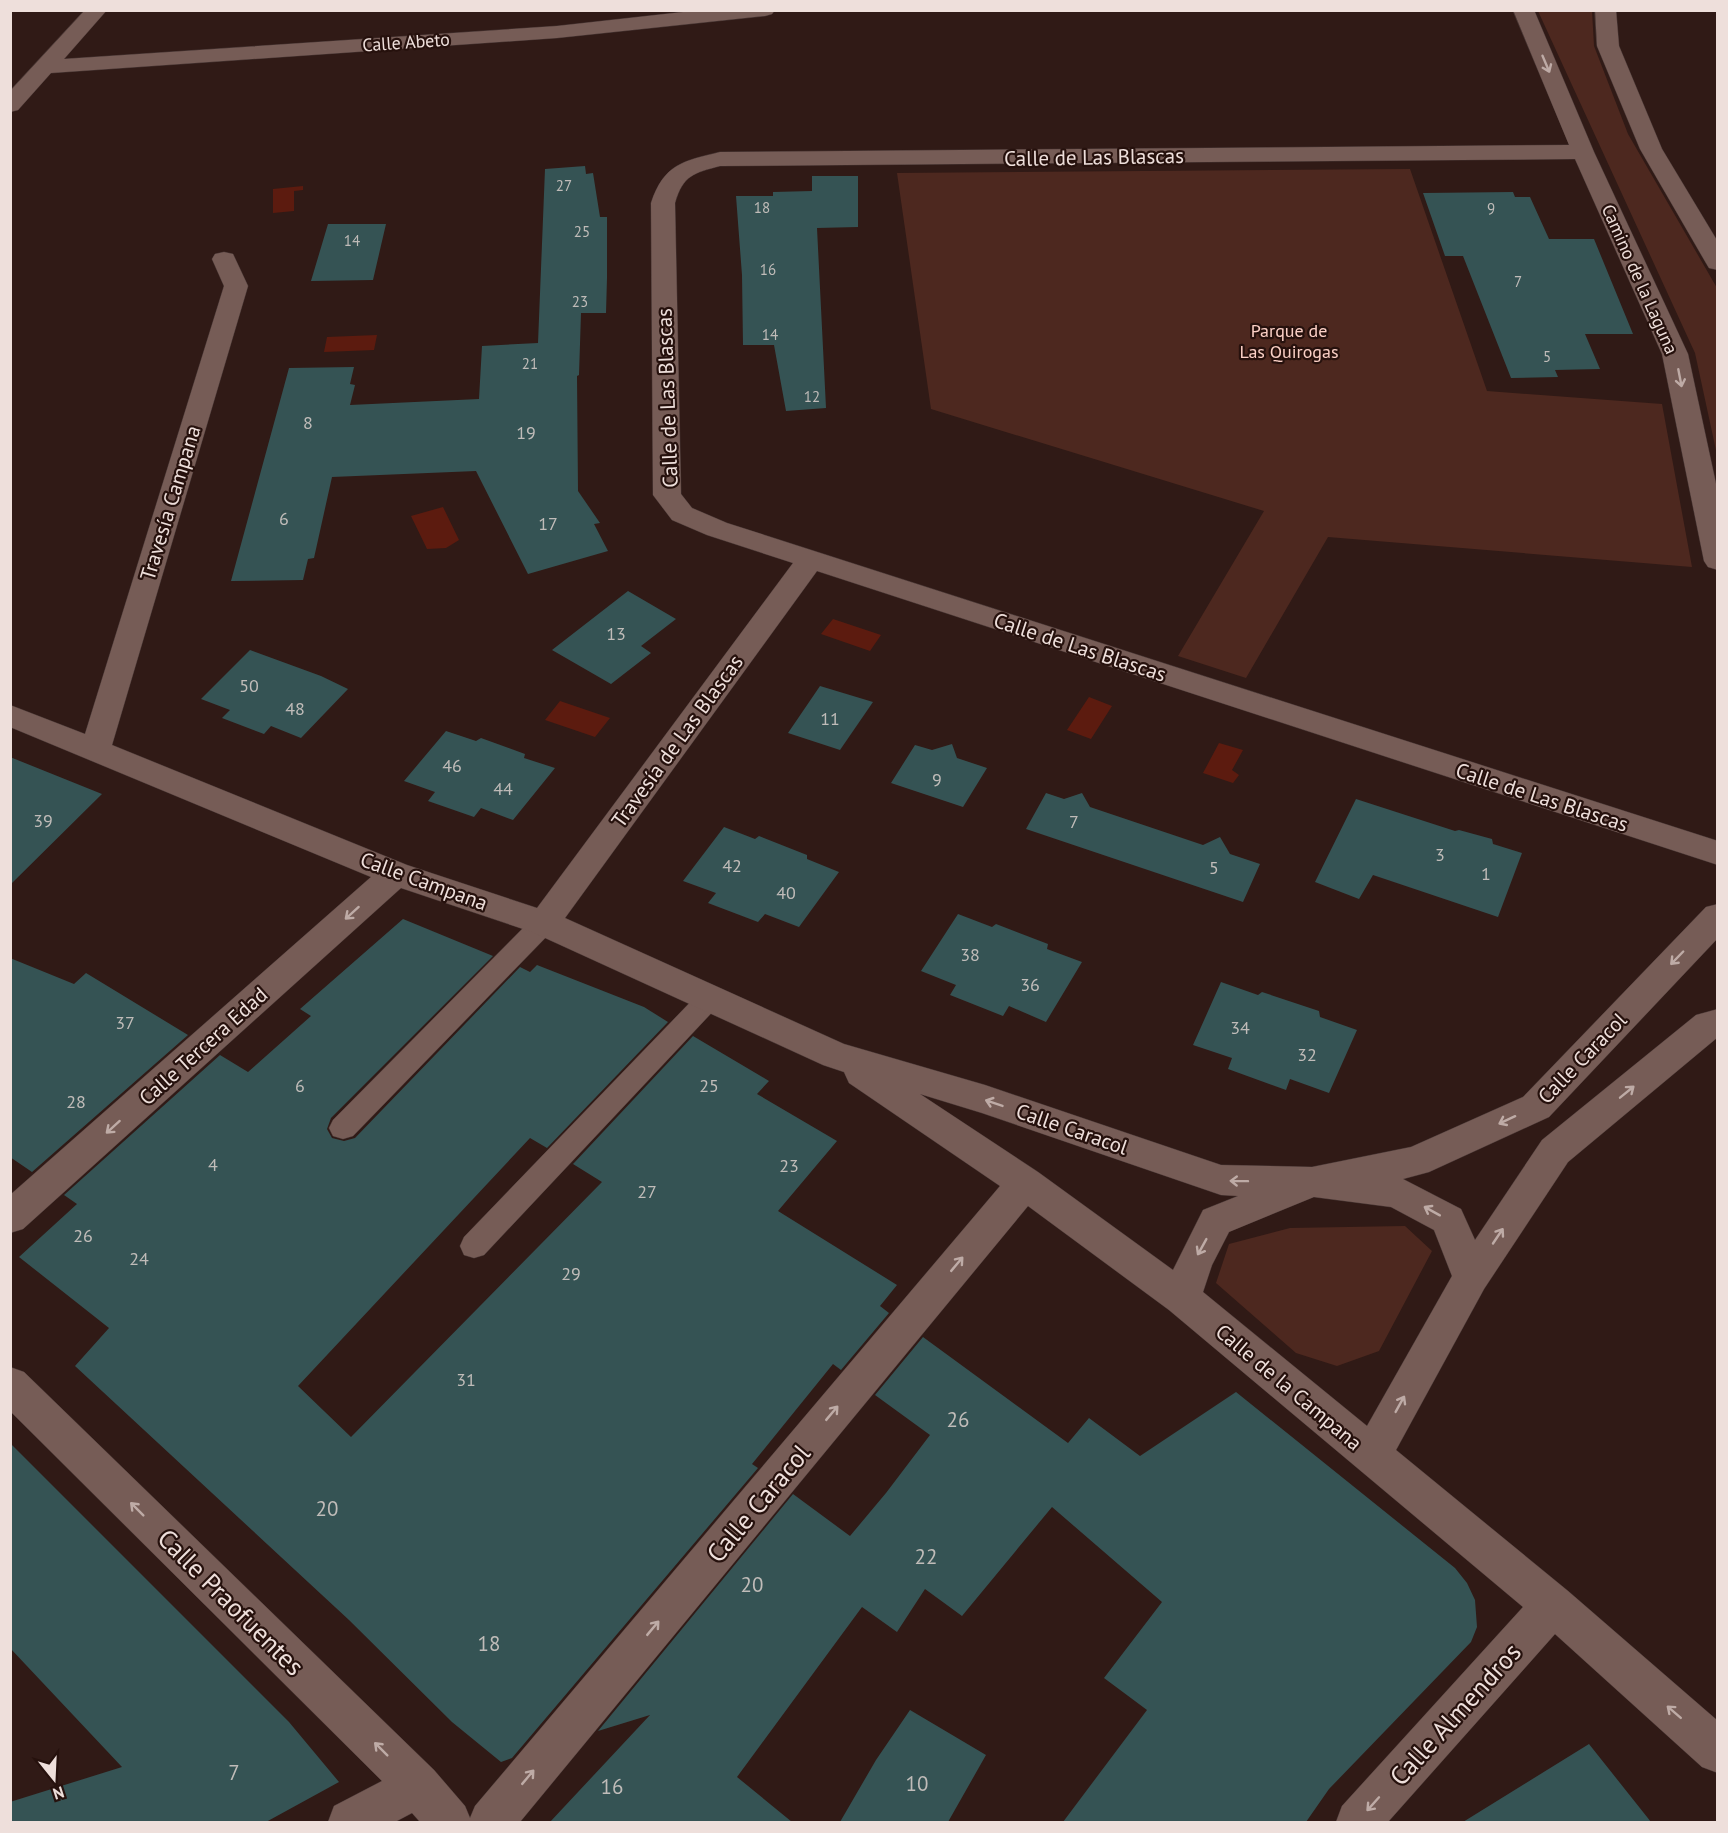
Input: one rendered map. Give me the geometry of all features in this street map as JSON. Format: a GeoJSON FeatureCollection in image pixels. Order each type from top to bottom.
{"type":"FeatureCollection","features":[{"type":"Feature","properties":{"kind":"street"},"geometry":{"type":"LineString","coordinates":[[10,105],[97,10]]}},
{"type":"Feature","properties":{"kind":"street","name":"Calle Abeto"},"geometry":{"type":"LineString","coordinates":[[46,67],[557,32],[765,10]]}},
{"type":"Feature","properties":{"kind":"street","name":"Camino de la Laguna"},"geometry":{"type":"LineString","coordinates":[[1523,10],[1583,152],[1675,354],[1718,561]]}},
{"type":"Feature","properties":{"kind":"street"},"geometry":{"type":"LineString","coordinates":[[1605,10],[1608,46],[1651,149],[1718,263]]}},
{"type":"Feature","properties":{"kind":"street","name":"Calle de Las Blascas"},"geometry":{"type":"LineString","coordinates":[[1583,152],[720,159],[686,168],[668,184],[663,203],[667,495],[682,514],[717,529],[1718,853]]}},
{"type":"Feature","properties":{"kind":"street","name":"Travesía Campana"},"geometry":{"type":"LineString","coordinates":[[96,748],[236,286],[224,259]]}},
{"type":"Feature","properties":{"kind":"street","name":"Travesía de Las Blascas"},"geometry":{"type":"LineString","coordinates":[[544,923],[810,560]]}},
{"type":"Feature","properties":{"kind":"street","name":"Calle Campana"},"geometry":{"type":"LineString","coordinates":[[10,715],[96,748],[396,874],[544,923],[835,1055]]}},
{"type":"Feature","properties":{"kind":"street","name":"Calle Tercera Edad"},"geometry":{"type":"LineString","coordinates":[[10,1218],[396,874]]}},
{"type":"Feature","properties":{"kind":"street","name":"Calle Caracol"},"geometry":{"type":"LineString","coordinates":[[1182,1298],[1194,1262],[1216,1221],[1312,1182],[1416,1161],[1536,1107],[1718,916]]}},
{"type":"Feature","properties":{"kind":"street"},"geometry":{"type":"LineString","coordinates":[[1372,1455],[1471,1277],[1555,1151],[1708,1026],[1718,1022]]}},
{"type":"Feature","properties":{"kind":"street","name":"Calle Caracol"},"geometry":{"type":"LineString","coordinates":[[835,1055],[985,1099],[1221,1180],[1312,1182],[1397,1192],[1448,1220],[1471,1277]]}},
{"type":"Feature","properties":{"kind":"street","name":"Calle de la Campana"},"geometry":{"type":"LineString","coordinates":[[835,1055],[1025,1183],[1182,1298],[1553,1605],[1718,1751]]}},
{"type":"Feature","properties":{"kind":"street","name":"Calle Caracol"},"geometry":{"type":"LineString","coordinates":[[491,1822],[1025,1183]]}},
{"type":"Feature","properties":{"kind":"street","name":"Calle Praofuentes"},"geometry":{"type":"LineString","coordinates":[[10,1384],[418,1786],[449,1822]]}},
{"type":"Feature","properties":{"kind":"street","name":"Calle Almendros"},"geometry":{"type":"LineString","coordinates":[[1358,1822],[1553,1605]]}},
{"type":"Feature","properties":{"kind":"street"},"geometry":{"type":"LineString","coordinates":[[350,1822],[418,1786]]}},
{"type":"Feature","properties":{"kind":"lane"},"geometry":{"type":"LineString","coordinates":[[342,1128],[544,923]]}},
{"type":"Feature","properties":{"kind":"lane"},"geometry":{"type":"LineString","coordinates":[[474,1246],[710,998]]}},
{"type":"Feature","properties":{"kind":"green space"},"geometry":{"type":"Polygon","coordinates":[[[1538,11],[1592,11],[1594,46],[1628,134],[1717,288],[1717,455],[1695,353],[1538,11]]]}},
{"type":"Feature","properties":{"kind":"green space","name":"Parque de Las Quirogas"},"geometry":{"type":"Polygon","coordinates":[[[1410,169],[1487,391],[1662,404],[1692,567],[1328,537],[1246,678],[1178,656],[1264,511],[931,409],[897,173],[1410,169]]]}},
{"type":"Feature","properties":{"kind":"green space"},"geometry":{"type":"Polygon","coordinates":[[[1405,1226],[1432,1251],[1379,1351],[1337,1366],[1296,1353],[1216,1283],[1229,1244],[1290,1228],[1405,1226]]]}},
{"type":"Feature","properties":{"kind":"shaded area"},"geometry":{"type":"Polygon","coordinates":[[[303,186],[303,190],[294,191],[294,211],[273,213],[273,189],[303,186]]]}},
{"type":"Feature","properties":{"kind":"shaded area"},"geometry":{"type":"Polygon","coordinates":[[[377,335],[374,350],[324,352],[327,337],[377,335]]]}},
{"type":"Feature","properties":{"kind":"shaded area"},"geometry":{"type":"Polygon","coordinates":[[[443,507],[459,540],[446,548],[427,549],[411,516],[443,507]]]}},
{"type":"Feature","properties":{"kind":"shaded area"},"geometry":{"type":"Polygon","coordinates":[[[833,619],[881,635],[870,651],[821,634],[833,619]]]}},
{"type":"Feature","properties":{"kind":"shaded area"},"geometry":{"type":"Polygon","coordinates":[[[1089,697],[1112,706],[1091,739],[1067,730],[1089,697]]]}},
{"type":"Feature","properties":{"kind":"shaded area"},"geometry":{"type":"Polygon","coordinates":[[[560,701],[610,718],[595,737],[545,720],[560,701]]]}},
{"type":"Feature","properties":{"kind":"shaded area"},"geometry":{"type":"Polygon","coordinates":[[[1219,743],[1243,750],[1232,770],[1239,775],[1233,783],[1203,773],[1219,743]]]}},
{"type":"Feature","properties":{"kind":"building"},"geometry":{"type":"Polygon","coordinates":[[[585,166],[586,174],[593,173],[600,217],[607,217],[607,278],[606,313],[581,313],[579,375],[577,376],[578,491],[600,523],[594,524],[608,551],[528,574],[476,471],[332,477],[314,558],[308,559],[303,580],[231,581],[289,368],[354,367],[350,384],[355,385],[350,405],[479,399],[482,346],[538,343],[545,169],[585,166]]]}},
{"type":"Feature","properties":{"kind":"building"},"geometry":{"type":"Polygon","coordinates":[[[812,176],[858,176],[858,227],[817,228],[826,408],[786,411],[774,345],[743,345],[742,275],[736,196],[773,196],[773,192],[812,191],[812,176]]]}},
{"type":"Feature","properties":{"kind":"building"},"geometry":{"type":"Polygon","coordinates":[[[1513,192],[1515,197],[1530,197],[1549,239],[1594,239],[1633,334],[1585,334],[1600,369],[1555,370],[1558,377],[1511,378],[1463,256],[1445,256],[1423,193],[1513,192]]]}},
{"type":"Feature","properties":{"kind":"building"},"geometry":{"type":"Polygon","coordinates":[[[328,224],[386,224],[373,280],[311,281],[328,224]]]}},
{"type":"Feature","properties":{"kind":"building"},"geometry":{"type":"Polygon","coordinates":[[[628,591],[676,619],[641,646],[651,653],[611,684],[552,650],[628,591]]]}},
{"type":"Feature","properties":{"kind":"building"},"geometry":{"type":"Polygon","coordinates":[[[250,650],[321,676],[348,689],[301,738],[271,726],[264,734],[222,718],[230,710],[201,699],[250,650]]]}},
{"type":"Feature","properties":{"kind":"building"},"geometry":{"type":"Polygon","coordinates":[[[820,686],[873,702],[840,750],[788,733],[820,686]]]}},
{"type":"Feature","properties":{"kind":"building"},"geometry":{"type":"Polygon","coordinates":[[[446,731],[476,741],[481,738],[525,754],[524,758],[555,768],[513,820],[481,808],[474,817],[428,801],[435,792],[404,781],[446,731]]]}},
{"type":"Feature","properties":{"kind":"building"},"geometry":{"type":"Polygon","coordinates":[[[952,744],[957,758],[987,768],[963,807],[891,783],[915,745],[932,750],[952,744]]]}},
{"type":"Feature","properties":{"kind":"building"},"geometry":{"type":"Polygon","coordinates":[[[10,757],[102,794],[10,885],[10,757]]]}},
{"type":"Feature","properties":{"kind":"building"},"geometry":{"type":"Polygon","coordinates":[[[1046,793],[1064,799],[1082,793],[1090,807],[1203,845],[1220,837],[1230,854],[1260,864],[1243,902],[1026,829],[1046,793]]]}},
{"type":"Feature","properties":{"kind":"building"},"geometry":{"type":"Polygon","coordinates":[[[1356,799],[1455,831],[1459,830],[1492,839],[1493,844],[1522,853],[1498,917],[1373,875],[1359,899],[1315,882],[1356,799]]]}},
{"type":"Feature","properties":{"kind":"building"},"geometry":{"type":"Polygon","coordinates":[[[724,827],[755,839],[759,836],[807,855],[807,859],[839,872],[799,927],[765,914],[758,922],[708,903],[716,893],[683,881],[724,827]]]}},
{"type":"Feature","properties":{"kind":"building"},"geometry":{"type":"Polygon","coordinates":[[[958,914],[992,927],[996,924],[1048,944],[1047,949],[1082,962],[1046,1022],[1009,1006],[1003,1016],[950,995],[956,985],[921,971],[958,914]]]}},
{"type":"Feature","properties":{"kind":"building"},"geometry":{"type":"Polygon","coordinates":[[[403,919],[493,956],[331,1118],[327,1129],[332,1138],[344,1141],[355,1138],[520,967],[530,972],[537,965],[644,1007],[668,1022],[547,1148],[530,1138],[298,1386],[351,1437],[602,1182],[573,1164],[693,1036],[769,1081],[757,1094],[837,1141],[778,1211],[897,1285],[880,1306],[889,1313],[841,1370],[833,1364],[752,1464],[758,1468],[512,1758],[501,1762],[452,1722],[349,1620],[75,1366],[109,1328],[19,1257],[77,1204],[64,1195],[220,1055],[248,1072],[311,1016],[300,1009],[403,919]]]}},
{"type":"Feature","properties":{"kind":"building"},"geometry":{"type":"Polygon","coordinates":[[[10,958],[74,984],[86,973],[188,1035],[32,1172],[10,1157],[10,958]]]}},
{"type":"Feature","properties":{"kind":"building"},"geometry":{"type":"Polygon","coordinates":[[[1221,982],[1258,995],[1262,992],[1319,1011],[1320,1017],[1357,1030],[1329,1093],[1290,1079],[1286,1090],[1228,1069],[1232,1058],[1193,1045],[1221,982]]]}},
{"type":"Feature","properties":{"kind":"building"},"geometry":{"type":"Polygon","coordinates":[[[923,1337],[1068,1443],[1089,1418],[1140,1456],[1236,1392],[1455,1568],[1467,1583],[1475,1600],[1477,1627],[1471,1642],[1329,1789],[1306,1822],[1063,1822],[1147,1710],[1104,1678],[1162,1602],[1052,1507],[962,1616],[925,1589],[897,1632],[862,1607],[737,1777],[792,1822],[550,1822],[650,1715],[598,1731],[793,1494],[850,1536],[886,1493],[930,1435],[875,1395],[923,1337]]]}},
{"type":"Feature","properties":{"kind":"building"},"geometry":{"type":"Polygon","coordinates":[[[10,1443],[289,1722],[339,1782],[266,1822],[10,1822],[10,1802],[122,1767],[10,1648],[10,1443]]]}},
{"type":"Feature","properties":{"kind":"building"},"geometry":{"type":"Polygon","coordinates":[[[910,1710],[986,1755],[948,1822],[840,1822],[876,1760],[910,1710]]]}},
{"type":"Feature","properties":{"kind":"building"},"geometry":{"type":"Polygon","coordinates":[[[1589,1744],[1651,1822],[1463,1822],[1589,1744]]]}}]}
